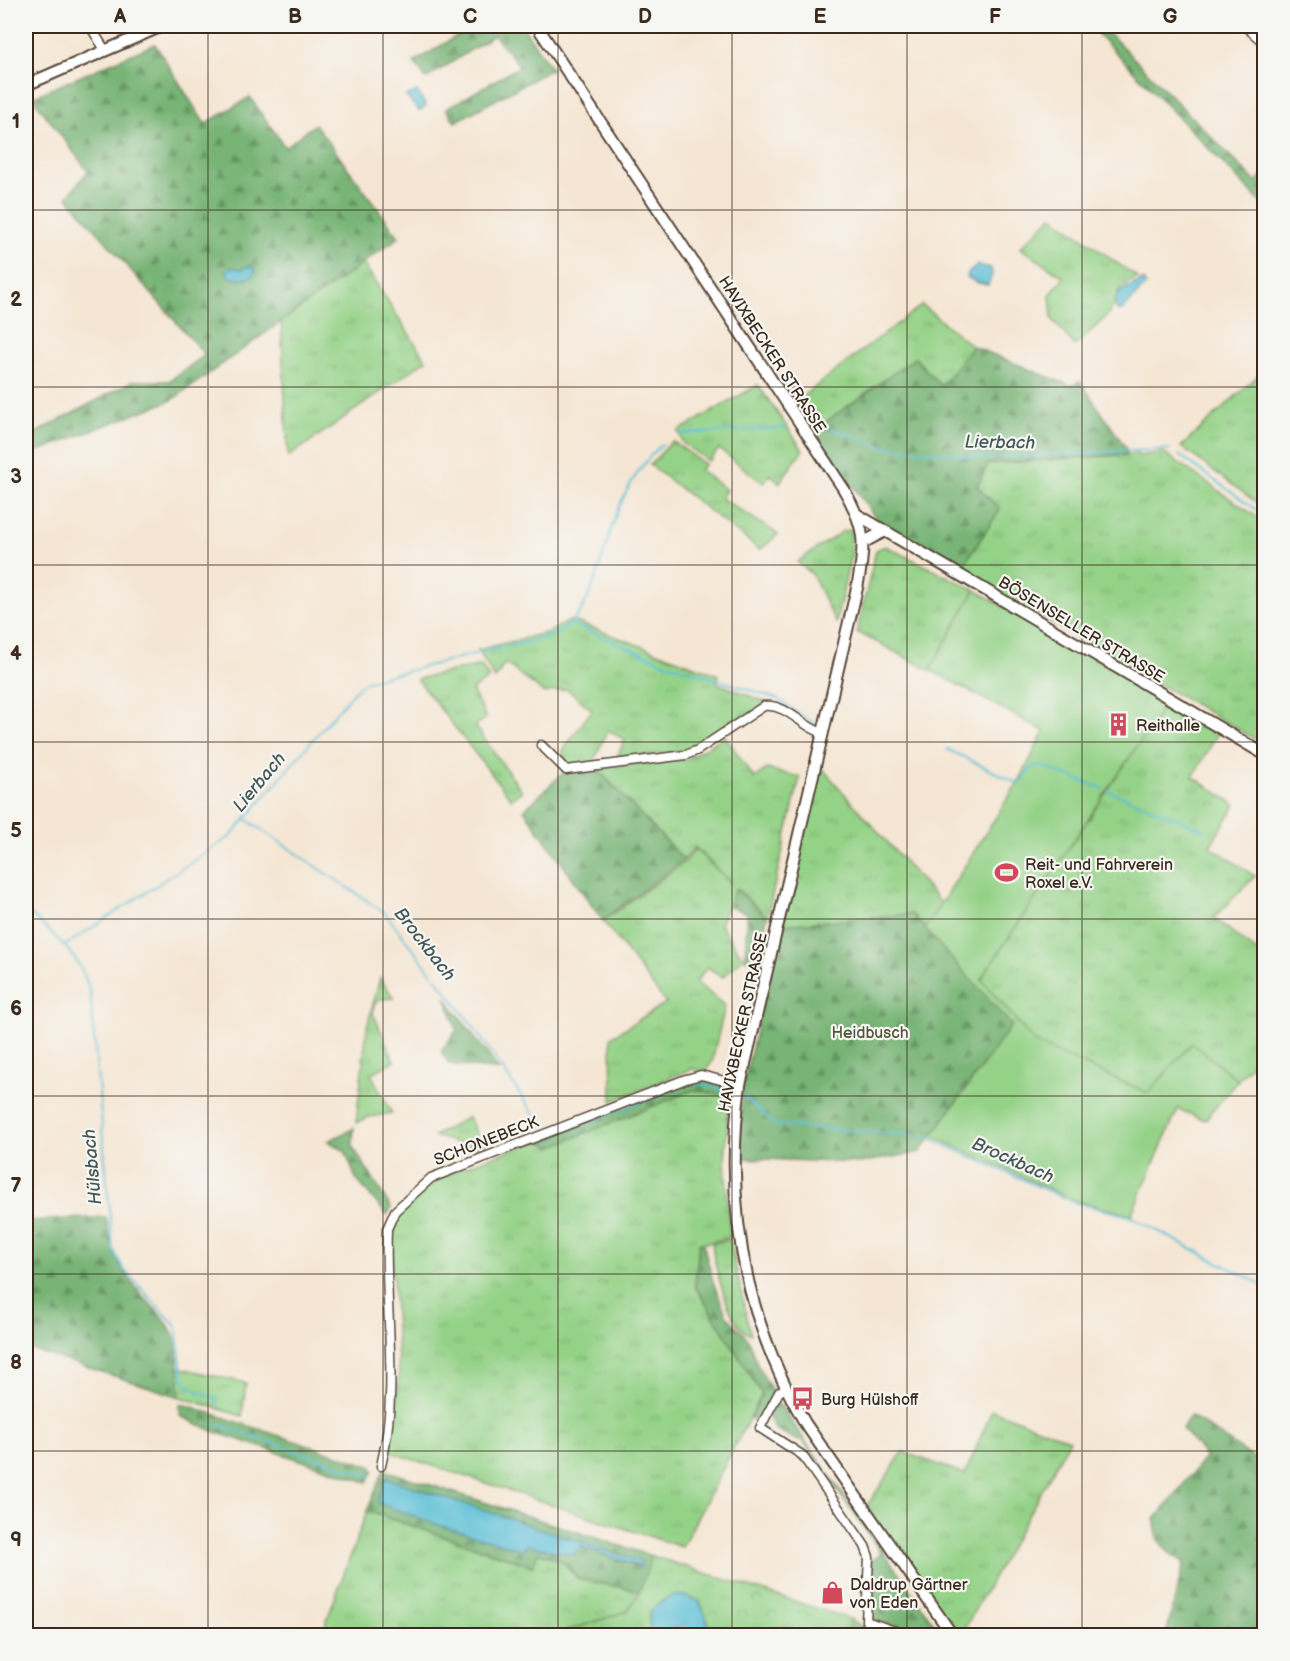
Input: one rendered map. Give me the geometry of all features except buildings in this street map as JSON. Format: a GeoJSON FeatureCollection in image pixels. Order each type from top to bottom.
{"type":"FeatureCollection","features":[{"type":"Feature","properties":{"kind":"main road"},"geometry":{"type":"LineString","coordinates":[[26,85],[162,26]]}},
{"type":"Feature","properties":{"kind":"main road","name":"HAVIXBECKER STRASSE"},"geometry":{"type":"LineString","coordinates":[[537,26],[843,488],[858,515],[864,542],[857,588],[740,1085],[734,1158],[738,1232],[751,1298],[765,1340],[786,1388],[805,1423],[953,1635]]}},
{"type":"Feature","properties":{"kind":"main road","name":"BÖSENSELLER STRASSE"},"geometry":{"type":"LineString","coordinates":[[858,515],[1264,754]]}},
{"type":"Feature","properties":{"kind":"main road"},"geometry":{"type":"LineString","coordinates":[[864,542],[885,531]]}},
{"type":"Feature","properties":{"kind":"street"},"geometry":{"type":"LineString","coordinates":[[90,26],[105,50]]}},
{"type":"Feature","properties":{"kind":"street"},"geometry":{"type":"LineString","coordinates":[[1245,26],[1264,44]]}},
{"type":"Feature","properties":{"kind":"street"},"geometry":{"type":"LineString","coordinates":[[541,745],[566,770],[686,755],[698,750],[764,706],[773,705],[809,728],[823,732]]}},
{"type":"Feature","properties":{"kind":"street","name":"SCHONEBECK"},"geometry":{"type":"LineString","coordinates":[[381,1466],[388,1419],[390,1379],[387,1229],[395,1211],[430,1178],[686,1078],[701,1076],[740,1085]]}},
{"type":"Feature","properties":{"kind":"street"},"geometry":{"type":"LineString","coordinates":[[786,1388],[779,1392],[760,1428],[794,1447],[802,1455],[865,1546],[869,1557],[866,1621],[909,1635]]}},
{"type":"Feature","properties":{"kind":"green space"},"geometry":{"type":"Polygon","coordinates":[[[473,26],[522,26],[552,69],[455,122],[446,109],[520,66],[494,35],[426,79],[414,62],[473,26]]]}},
{"type":"Feature","properties":{"kind":"green space"},"geometry":{"type":"Polygon","coordinates":[[[1090,26],[1102,26],[1256,182],[1264,173],[1262,188],[1264,206],[1090,26]]]}},
{"type":"Feature","properties":{"kind":"green space"},"geometry":{"type":"Polygon","coordinates":[[[155,44],[205,124],[250,97],[285,147],[315,124],[399,237],[172,400],[28,455],[28,437],[133,381],[169,381],[205,355],[67,197],[88,171],[32,97],[155,44]]]}},
{"type":"Feature","properties":{"kind":"green space"},"geometry":{"type":"Polygon","coordinates":[[[1052,216],[1138,278],[1123,286],[1109,313],[1075,346],[1052,319],[1050,295],[1064,277],[1020,248],[1052,216]]]}},
{"type":"Feature","properties":{"kind":"green space"},"geometry":{"type":"Polygon","coordinates":[[[363,263],[426,360],[288,457],[281,321],[363,263]]]}},
{"type":"Feature","properties":{"kind":"green space"},"geometry":{"type":"Polygon","coordinates":[[[922,305],[972,346],[941,387],[915,358],[813,431],[796,408],[795,402],[922,305]]]}},
{"type":"Feature","properties":{"kind":"green space"},"geometry":{"type":"Polygon","coordinates":[[[972,346],[1071,386],[1080,381],[1126,448],[1127,454],[988,464],[977,487],[1000,509],[960,571],[879,523],[813,431],[915,358],[941,386],[972,346]]]}},
{"type":"Feature","properties":{"kind":"green space"},"geometry":{"type":"Polygon","coordinates":[[[1264,370],[1264,508],[1181,447],[1264,370]]]}},
{"type":"Feature","properties":{"kind":"green space"},"geometry":{"type":"Polygon","coordinates":[[[758,385],[803,450],[779,483],[770,474],[763,483],[719,449],[709,461],[683,443],[678,431],[758,385]]]}},
{"type":"Feature","properties":{"kind":"green space"},"geometry":{"type":"Polygon","coordinates":[[[672,441],[705,464],[700,470],[726,490],[721,498],[778,534],[760,550],[650,465],[672,441]]]}},
{"type":"Feature","properties":{"kind":"green space"},"geometry":{"type":"Polygon","coordinates":[[[1163,452],[1264,522],[1264,744],[960,571],[1000,509],[977,487],[988,464],[1137,454],[1139,456],[1163,452]]]}},
{"type":"Feature","properties":{"kind":"green space"},"geometry":{"type":"Polygon","coordinates":[[[851,530],[851,555],[836,623],[812,574],[797,562],[843,531],[851,530]]]}},
{"type":"Feature","properties":{"kind":"green space"},"geometry":{"type":"Polygon","coordinates":[[[885,546],[975,590],[930,670],[857,632],[876,550],[885,546]]]}},
{"type":"Feature","properties":{"kind":"green space","name":"Reit- und Fahrverein Roxel e.V."},"geometry":{"type":"Polygon","coordinates":[[[975,590],[1168,700],[981,979],[1035,1043],[1148,1093],[1192,1043],[1238,1080],[1205,1120],[1178,1109],[1131,1215],[1076,1201],[932,1136],[1012,1025],[925,929],[1022,776],[1044,731],[930,670],[975,590]]]}},
{"type":"Feature","properties":{"kind":"green space"},"geometry":{"type":"Polygon","coordinates":[[[571,620],[719,675],[717,683],[768,703],[685,751],[616,759],[625,740],[608,730],[593,763],[565,767],[563,750],[592,710],[567,689],[544,693],[505,663],[495,679],[478,650],[549,632],[571,620]]]}},
{"type":"Feature","properties":{"kind":"green space"},"geometry":{"type":"Polygon","coordinates":[[[481,665],[489,678],[472,690],[486,718],[475,726],[522,791],[511,799],[417,679],[481,665]]]}},
{"type":"Feature","properties":{"kind":"green space"},"geometry":{"type":"Polygon","coordinates":[[[1168,700],[1219,731],[1193,777],[1236,805],[1210,846],[1255,876],[1214,918],[1264,957],[1264,1049],[1238,1080],[1192,1044],[1148,1093],[1035,1043],[981,979],[1168,700]]]}},
{"type":"Feature","properties":{"kind":"green space"},"geometry":{"type":"Polygon","coordinates":[[[725,736],[754,778],[767,769],[800,777],[767,917],[736,888],[720,924],[743,958],[723,977],[707,967],[696,982],[725,1006],[712,1062],[706,1071],[692,1069],[612,1101],[611,1037],[666,1003],[603,921],[686,861],[695,849],[731,883],[695,847],[684,860],[596,768],[687,759],[725,736]]]}},
{"type":"Feature","properties":{"kind":"green space"},"geometry":{"type":"Polygon","coordinates":[[[821,767],[941,903],[925,929],[912,914],[781,925],[821,767]]]}},
{"type":"Feature","properties":{"kind":"green space"},"geometry":{"type":"Polygon","coordinates":[[[596,768],[684,860],[602,920],[524,810],[566,770],[596,768]]]}},
{"type":"Feature","properties":{"kind":"green space"},"geometry":{"type":"Polygon","coordinates":[[[736,889],[767,917],[758,963],[745,959],[747,913],[728,906],[736,889]]]}},
{"type":"Feature","properties":{"kind":"green space","name":"Heidbusch"},"geometry":{"type":"Polygon","coordinates":[[[912,914],[1012,1025],[920,1152],[860,1163],[737,1158],[743,1085],[781,925],[912,914]]]}},
{"type":"Feature","properties":{"kind":"green space"},"geometry":{"type":"Polygon","coordinates":[[[380,978],[394,998],[380,999],[374,1004],[373,1013],[394,1061],[371,1074],[392,1113],[369,1117],[356,1123],[367,1027],[380,978]]]}},
{"type":"Feature","properties":{"kind":"green space"},"geometry":{"type":"Polygon","coordinates":[[[445,997],[499,1070],[449,1064],[441,1051],[457,1030],[445,997]]]}},
{"type":"Feature","properties":{"kind":"green space"},"geometry":{"type":"Polygon","coordinates":[[[700,1078],[731,1086],[729,1096],[693,1090],[551,1147],[540,1140],[700,1078]]]}},
{"type":"Feature","properties":{"kind":"green space"},"geometry":{"type":"Polygon","coordinates":[[[693,1090],[729,1096],[725,1161],[730,1238],[699,1244],[695,1286],[762,1394],[682,1547],[390,1452],[399,1378],[390,1230],[398,1212],[412,1197],[431,1184],[476,1162],[540,1140],[551,1147],[693,1090]]]}},
{"type":"Feature","properties":{"kind":"green space"},"geometry":{"type":"Polygon","coordinates":[[[468,1117],[482,1143],[491,1149],[484,1151],[434,1136],[468,1117]]]}},
{"type":"Feature","properties":{"kind":"green space"},"geometry":{"type":"Polygon","coordinates":[[[354,1128],[353,1147],[391,1208],[387,1215],[356,1179],[345,1151],[328,1141],[354,1128]]]}},
{"type":"Feature","properties":{"kind":"green space"},"geometry":{"type":"Polygon","coordinates":[[[106,1217],[113,1248],[121,1266],[132,1284],[163,1318],[174,1336],[178,1358],[180,1397],[26,1348],[26,1221],[106,1217]]]}},
{"type":"Feature","properties":{"kind":"green space"},"geometry":{"type":"Polygon","coordinates":[[[730,1240],[751,1334],[743,1330],[736,1321],[724,1295],[716,1265],[712,1243],[730,1240]]]}},
{"type":"Feature","properties":{"kind":"green space"},"geometry":{"type":"Polygon","coordinates":[[[703,1243],[713,1282],[727,1316],[748,1339],[758,1366],[774,1394],[760,1423],[750,1418],[762,1394],[695,1286],[699,1244],[703,1243]]]}},
{"type":"Feature","properties":{"kind":"green space"},"geometry":{"type":"Polygon","coordinates":[[[177,1367],[246,1383],[242,1416],[180,1397],[177,1367]]]}},
{"type":"Feature","properties":{"kind":"green space"},"geometry":{"type":"Polygon","coordinates":[[[180,1403],[371,1466],[374,1471],[367,1482],[215,1432],[180,1416],[180,1403]]]}},
{"type":"Feature","properties":{"kind":"green space"},"geometry":{"type":"Polygon","coordinates":[[[775,1404],[780,1405],[942,1635],[927,1635],[872,1619],[870,1615],[871,1561],[881,1553],[802,1440],[798,1441],[775,1429],[769,1418],[775,1404]]]}},
{"type":"Feature","properties":{"kind":"green space"},"geometry":{"type":"Polygon","coordinates":[[[992,1410],[1070,1440],[961,1635],[956,1635],[866,1507],[903,1452],[965,1474],[992,1410]]]}},
{"type":"Feature","properties":{"kind":"green space"},"geometry":{"type":"Polygon","coordinates":[[[1190,1415],[1264,1465],[1264,1587],[1258,1635],[1166,1635],[1184,1562],[1162,1545],[1155,1527],[1155,1519],[1206,1457],[1182,1429],[1190,1415]]]}},
{"type":"Feature","properties":{"kind":"green space"},"geometry":{"type":"Polygon","coordinates":[[[384,1470],[652,1556],[640,1591],[578,1579],[562,1561],[538,1552],[533,1566],[367,1511],[384,1470]],[[386,1478],[382,1484],[527,1545],[575,1555],[580,1546],[386,1478]]]}},
{"type":"Feature","properties":{"kind":"green space"},"geometry":{"type":"Polygon","coordinates":[[[367,1511],[532,1566],[538,1552],[562,1561],[578,1579],[640,1591],[628,1611],[553,1635],[321,1636],[367,1511]]]}},
{"type":"Feature","properties":{"kind":"green space"},"geometry":{"type":"Polygon","coordinates":[[[652,1556],[850,1619],[846,1635],[770,1636],[769,1633],[713,1635],[700,1602],[686,1596],[649,1616],[651,1635],[553,1636],[628,1611],[640,1591],[652,1556]]]}},
{"type":"Feature","properties":{"kind":"green space"},"geometry":{"type":"Polygon","coordinates":[[[850,1619],[861,1625],[864,1635],[846,1635],[850,1619]]]}},
{"type":"Feature","properties":{"kind":"water"},"geometry":{"type":"Polygon","coordinates":[[[417,91],[426,106],[419,111],[406,96],[417,91]]]}},
{"type":"Feature","properties":{"kind":"water"},"geometry":{"type":"Polygon","coordinates":[[[978,265],[991,268],[992,275],[988,285],[975,282],[967,277],[968,273],[978,265]]]}},
{"type":"Feature","properties":{"kind":"water"},"geometry":{"type":"Polygon","coordinates":[[[250,266],[254,268],[255,273],[249,278],[231,278],[226,272],[231,267],[241,269],[250,266]]]}},
{"type":"Feature","properties":{"kind":"water"},"geometry":{"type":"Polygon","coordinates":[[[1143,280],[1146,285],[1123,310],[1117,310],[1115,304],[1118,294],[1143,280]]]}},
{"type":"Feature","properties":{"kind":"water"},"geometry":{"type":"Polygon","coordinates":[[[386,1478],[642,1562],[640,1567],[580,1546],[575,1555],[527,1545],[523,1550],[447,1528],[380,1504],[378,1500],[386,1478]]]}},
{"type":"Feature","properties":{"kind":"water"},"geometry":{"type":"Polygon","coordinates":[[[674,1596],[686,1596],[700,1602],[713,1635],[690,1635],[686,1626],[673,1628],[675,1635],[651,1635],[649,1620],[652,1610],[674,1596]]]}},
{"type":"Feature","properties":{"kind":"waterway","name":"Lierbach"},"geometry":{"type":"LineString","coordinates":[[809,422],[827,427]]}},
{"type":"Feature","properties":{"kind":"waterway","name":"Lierbach"},"geometry":{"type":"LineString","coordinates":[[680,434],[786,428]]}},
{"type":"Feature","properties":{"kind":"waterway","name":"Lierbach"},"geometry":{"type":"LineString","coordinates":[[833,429],[880,446],[988,458],[1170,449]]}},
{"type":"Feature","properties":{"kind":"waterway","name":"Lierbach"},"geometry":{"type":"LineString","coordinates":[[479,653],[540,639],[559,632],[571,623],[589,594],[623,499],[644,465],[663,444]]}},
{"type":"Feature","properties":{"kind":"waterway","name":"Lierbach"},"geometry":{"type":"LineString","coordinates":[[1179,455],[1264,515]]}},
{"type":"Feature","properties":{"kind":"waterway"},"geometry":{"type":"LineString","coordinates":[[572,624],[663,662],[778,699],[815,724]]}},
{"type":"Feature","properties":{"kind":"waterway","name":"Lierbach"},"geometry":{"type":"LineString","coordinates":[[66,945],[231,836],[355,690],[367,681],[475,654]]}},
{"type":"Feature","properties":{"kind":"waterway"},"geometry":{"type":"LineString","coordinates":[[947,749],[1017,783],[1034,766],[1041,766],[1104,789]]}},
{"type":"Feature","properties":{"kind":"waterway"},"geometry":{"type":"LineString","coordinates":[[1109,791],[1205,830]]}},
{"type":"Feature","properties":{"kind":"waterway","name":"Brockbach"},"geometry":{"type":"LineString","coordinates":[[247,820],[384,912],[473,1026],[542,1126]]}},
{"type":"Feature","properties":{"kind":"waterway","name":"Hülsbach"},"geometry":{"type":"LineString","coordinates":[[26,910],[73,956],[86,978],[90,992],[113,1249],[124,1270],[176,1326],[183,1380],[191,1388],[217,1399],[217,1404]]}},
{"type":"Feature","properties":{"kind":"waterway","name":"Brockbach"},"geometry":{"type":"LineString","coordinates":[[549,1137],[692,1082],[725,1090]]}},
{"type":"Feature","properties":{"kind":"waterway","name":"Brockbach"},"geometry":{"type":"LineString","coordinates":[[744,1097],[776,1125],[925,1136],[1073,1202],[1129,1216],[1264,1286]]}},
{"type":"Feature","properties":{"kind":"waterway","name":"Hülsbach"},"geometry":{"type":"LineString","coordinates":[[212,1423],[371,1476]]}},
{"type":"Feature","properties":{"kind":"place","name":"Reithalle"},"geometry":{"type":"Point","coordinates":[1118,725]}},
{"type":"Feature","properties":{"kind":"place","name":"Reit- und Fahrverein Roxel e.V."},"geometry":{"type":"Point","coordinates":[1007,873]}},
{"type":"Feature","properties":{"kind":"place","name":"Burg Hülshoff"},"geometry":{"type":"Point","coordinates":[803,1399]}},
{"type":"Feature","properties":{"kind":"place","name":"Daldrup Gärtner von Eden"},"geometry":{"type":"Point","coordinates":[832,1593]}}]}
